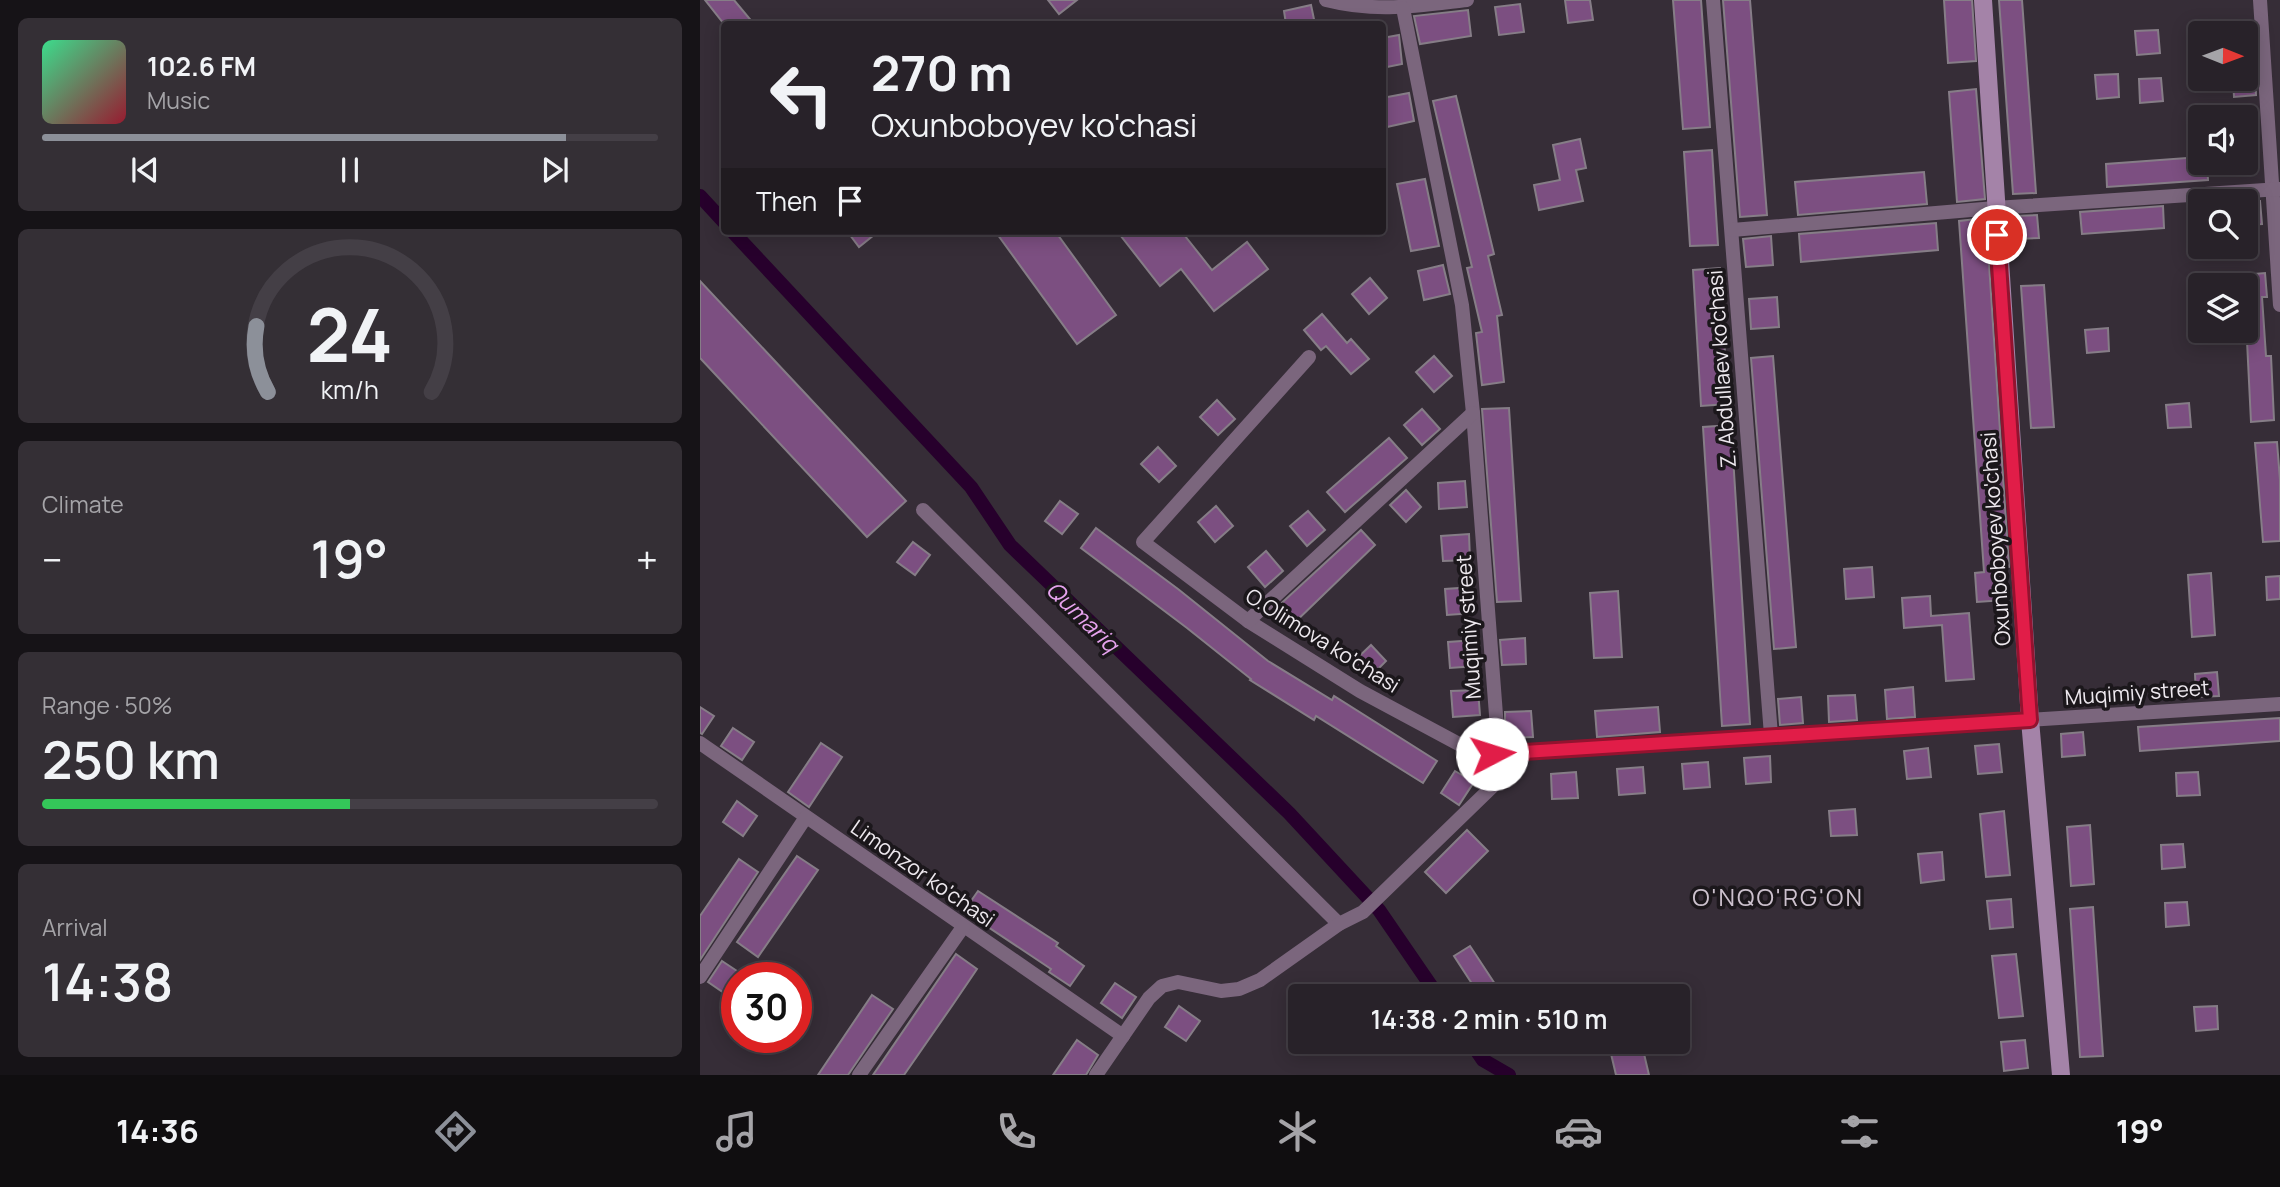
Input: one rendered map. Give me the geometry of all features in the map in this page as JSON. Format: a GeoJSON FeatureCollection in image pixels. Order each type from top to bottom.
{"type":"FeatureCollection","features":[{"type":"Feature","properties":{"kind":"main road","name":"Oxunboboyev ko'chasi"},"geometry":{"type":"LineString","coordinates":[[1983,0],[2030,720],[2061,1075]]}},
{"type":"Feature","properties":{"kind":"street"},"geometry":{"type":"LineString","coordinates":[[1326,0],[1355,7],[1402,8],[1467,0]]}},
{"type":"Feature","properties":{"kind":"street","name":"Z. Abdullaev ko'chasi"},"geometry":{"type":"LineString","coordinates":[[1713,0],[1770,735]]}},
{"type":"Feature","properties":{"kind":"street"},"geometry":{"type":"LineString","coordinates":[[2260,0],[2276,189],[2280,305]]}},
{"type":"Feature","properties":{"kind":"street","name":"Muqimiy street"},"geometry":{"type":"LineString","coordinates":[[1402,8],[1462,305],[1497,728],[1492,754],[2280,704]]}},
{"type":"Feature","properties":{"kind":"street"},"geometry":{"type":"LineString","coordinates":[[1732,230],[1995,208],[2276,189]]}},
{"type":"Feature","properties":{"kind":"street","name":"O.Olimova ko'chasi"},"geometry":{"type":"LineString","coordinates":[[1309,357],[1143,542],[1248,621],[1360,691],[1470,750],[1492,754]]}},
{"type":"Feature","properties":{"kind":"street"},"geometry":{"type":"LineString","coordinates":[[1248,621],[1473,414]]}},
{"type":"Feature","properties":{"kind":"street"},"geometry":{"type":"LineString","coordinates":[[923,510],[1339,924]]}},
{"type":"Feature","properties":{"kind":"street","name":"Limonzor ko'chasi"},"geometry":{"type":"LineString","coordinates":[[700,743],[1123,1036]]}},
{"type":"Feature","properties":{"kind":"street"},"geometry":{"type":"LineString","coordinates":[[1096,1075],[1149,998],[1162,986],[1178,982],[1221,991],[1240,989],[1260,980],[1339,924],[1363,912],[1495,784],[1516,752]]}},
{"type":"Feature","properties":{"kind":"street"},"geometry":{"type":"LineString","coordinates":[[700,977],[806,817]]}},
{"type":"Feature","properties":{"kind":"street"},"geometry":{"type":"LineString","coordinates":[[859,1075],[963,927]]}},
{"type":"Feature","properties":{"kind":"building"},"geometry":{"type":"Polygon","coordinates":[[[705,0],[734,0],[752,21],[722,21],[705,0]]]}},
{"type":"Feature","properties":{"kind":"building"},"geometry":{"type":"Polygon","coordinates":[[[1048,0],[1077,0],[1059,14],[1048,0]]]}},
{"type":"Feature","properties":{"kind":"building"},"geometry":{"type":"Polygon","coordinates":[[[1565,0],[1590,0],[1593,20],[1568,23],[1565,0]]]}},
{"type":"Feature","properties":{"kind":"building"},"geometry":{"type":"Polygon","coordinates":[[[1673,0],[1701,0],[1710,127],[1683,129],[1673,0]]]}},
{"type":"Feature","properties":{"kind":"building"},"geometry":{"type":"Polygon","coordinates":[[[1723,0],[1750,0],[1767,215],[1740,217],[1723,0]]]}},
{"type":"Feature","properties":{"kind":"building"},"geometry":{"type":"Polygon","coordinates":[[[1944,0],[1972,0],[1976,61],[1948,63],[1944,0]]]}},
{"type":"Feature","properties":{"kind":"building"},"geometry":{"type":"Polygon","coordinates":[[[1999,0],[2022,0],[2036,193],[2013,194],[1999,0]]]}},
{"type":"Feature","properties":{"kind":"building"},"geometry":{"type":"Polygon","coordinates":[[[1520,4],[1524,32],[1499,35],[1495,7],[1520,4]]]}},
{"type":"Feature","properties":{"kind":"building"},"geometry":{"type":"Polygon","coordinates":[[[1311,5],[1314,21],[1286,21],[1284,11],[1311,5]]]}},
{"type":"Feature","properties":{"kind":"building"},"geometry":{"type":"Polygon","coordinates":[[[1468,10],[1471,36],[1420,44],[1414,16],[1468,10]]]}},
{"type":"Feature","properties":{"kind":"building"},"geometry":{"type":"Polygon","coordinates":[[[2158,30],[2160,53],[2137,55],[2135,31],[2158,30]]]}},
{"type":"Feature","properties":{"kind":"building"},"geometry":{"type":"Polygon","coordinates":[[[1399,35],[1402,64],[1386,67],[1386,37],[1399,35]]]}},
{"type":"Feature","properties":{"kind":"building"},"geometry":{"type":"Polygon","coordinates":[[[2118,74],[2119,97],[2097,99],[2095,75],[2118,74]]]}},
{"type":"Feature","properties":{"kind":"building"},"geometry":{"type":"Polygon","coordinates":[[[2161,78],[2163,101],[2140,103],[2139,79],[2161,78]]]}},
{"type":"Feature","properties":{"kind":"building"},"geometry":{"type":"Polygon","coordinates":[[[1976,89],[1985,199],[1957,202],[1949,92],[1976,89]]]}},
{"type":"Feature","properties":{"kind":"building"},"geometry":{"type":"Polygon","coordinates":[[[2234,91],[2256,91],[2256,95],[2234,97],[2234,91]]]}},
{"type":"Feature","properties":{"kind":"building"},"geometry":{"type":"Polygon","coordinates":[[[1409,93],[1414,121],[1387,127],[1386,97],[1409,93]]]}},
{"type":"Feature","properties":{"kind":"building"},"geometry":{"type":"Polygon","coordinates":[[[1456,96],[1494,254],[1488,256],[1502,315],[1497,316],[1504,382],[1482,385],[1476,333],[1482,332],[1467,268],[1472,267],[1433,101],[1456,96]]]}},
{"type":"Feature","properties":{"kind":"building"},"geometry":{"type":"Polygon","coordinates":[[[1580,139],[1586,168],[1576,170],[1583,201],[1539,210],[1534,185],[1560,180],[1553,145],[1580,139]]]}},
{"type":"Feature","properties":{"kind":"building"},"geometry":{"type":"Polygon","coordinates":[[[1712,150],[1718,245],[1690,246],[1684,152],[1712,150]]]}},
{"type":"Feature","properties":{"kind":"building"},"geometry":{"type":"Polygon","coordinates":[[[2188,158],[2188,175],[2208,175],[2208,180],[2107,187],[2106,164],[2188,158]]]}},
{"type":"Feature","properties":{"kind":"building"},"geometry":{"type":"Polygon","coordinates":[[[1924,172],[1927,204],[1798,215],[1795,182],[1924,172]]]}},
{"type":"Feature","properties":{"kind":"building"},"geometry":{"type":"Polygon","coordinates":[[[1425,179],[1439,246],[1411,251],[1397,184],[1425,179]]]}},
{"type":"Feature","properties":{"kind":"building"},"geometry":{"type":"Polygon","coordinates":[[[2260,201],[2262,224],[2258,224],[2260,201]]]}},
{"type":"Feature","properties":{"kind":"building"},"geometry":{"type":"Polygon","coordinates":[[[2163,206],[2164,228],[2082,234],[2080,212],[2163,206]]]}},
{"type":"Feature","properties":{"kind":"building"},"geometry":{"type":"Polygon","coordinates":[[[2037,215],[2039,238],[2016,239],[2015,216],[2037,215]]]}},
{"type":"Feature","properties":{"kind":"building"},"geometry":{"type":"Polygon","coordinates":[[[1986,218],[2009,567],[2002,568],[2005,600],[1977,602],[1975,573],[1984,572],[1959,221],[1986,218]]]}},
{"type":"Feature","properties":{"kind":"building"},"geometry":{"type":"Polygon","coordinates":[[[1936,223],[1938,250],[1801,262],[1799,234],[1936,223]]]}},
{"type":"Feature","properties":{"kind":"building"},"geometry":{"type":"Polygon","coordinates":[[[850,235],[874,235],[859,247],[850,235]]]}},
{"type":"Feature","properties":{"kind":"building"},"geometry":{"type":"Polygon","coordinates":[[[998,235],[1058,235],[1116,315],[1077,344],[998,235]]]}},
{"type":"Feature","properties":{"kind":"building"},"geometry":{"type":"Polygon","coordinates":[[[1120,235],[1184,235],[1212,270],[1247,242],[1268,269],[1214,311],[1181,269],[1160,286],[1120,235]]]}},
{"type":"Feature","properties":{"kind":"building"},"geometry":{"type":"Polygon","coordinates":[[[1771,236],[1773,265],[1746,267],[1743,239],[1771,236]]]}},
{"type":"Feature","properties":{"kind":"building"},"geometry":{"type":"Polygon","coordinates":[[[1443,265],[1450,294],[1424,300],[1418,271],[1443,265]]]}},
{"type":"Feature","properties":{"kind":"building"},"geometry":{"type":"Polygon","coordinates":[[[1720,268],[1728,404],[1701,406],[1693,270],[1720,268]]]}},
{"type":"Feature","properties":{"kind":"building"},"geometry":{"type":"Polygon","coordinates":[[[2265,273],[2267,297],[2262,297],[2266,356],[2271,356],[2274,420],[2251,422],[2247,343],[2258,343],[2258,274],[2265,273]]]}},
{"type":"Feature","properties":{"kind":"building"},"geometry":{"type":"Polygon","coordinates":[[[1370,278],[1387,298],[1369,314],[1352,294],[1370,278]]]}},
{"type":"Feature","properties":{"kind":"building"},"geometry":{"type":"Polygon","coordinates":[[[700,281],[906,501],[867,537],[700,358],[700,281]]]}},
{"type":"Feature","properties":{"kind":"building"},"geometry":{"type":"Polygon","coordinates":[[[2044,285],[2054,427],[2031,428],[2021,286],[2044,285]]]}},
{"type":"Feature","properties":{"kind":"building"},"geometry":{"type":"Polygon","coordinates":[[[1777,297],[1779,327],[1751,329],[1749,299],[1777,297]]]}},
{"type":"Feature","properties":{"kind":"building"},"geometry":{"type":"Polygon","coordinates":[[[1322,314],[1347,343],[1351,339],[1369,359],[1351,374],[1326,346],[1321,350],[1304,330],[1322,314]]]}},
{"type":"Feature","properties":{"kind":"building"},"geometry":{"type":"Polygon","coordinates":[[[2108,328],[2109,351],[2087,353],[2085,330],[2108,328]]]}},
{"type":"Feature","properties":{"kind":"building"},"geometry":{"type":"Polygon","coordinates":[[[1434,356],[1452,376],[1434,392],[1416,372],[1434,356]]]}},
{"type":"Feature","properties":{"kind":"building"},"geometry":{"type":"Polygon","coordinates":[[[1773,356],[1796,647],[1774,649],[1751,358],[1773,356]]]}},
{"type":"Feature","properties":{"kind":"building"},"geometry":{"type":"Polygon","coordinates":[[[1217,400],[1235,419],[1218,435],[1200,417],[1217,400]]]}},
{"type":"Feature","properties":{"kind":"building"},"geometry":{"type":"Polygon","coordinates":[[[2189,403],[2191,427],[2168,428],[2166,405],[2189,403]]]}},
{"type":"Feature","properties":{"kind":"building"},"geometry":{"type":"Polygon","coordinates":[[[1509,408],[1521,601],[1497,602],[1482,409],[1509,408]]]}},
{"type":"Feature","properties":{"kind":"building"},"geometry":{"type":"Polygon","coordinates":[[[1422,409],[1440,429],[1422,445],[1404,425],[1422,409]]]}},
{"type":"Feature","properties":{"kind":"building"},"geometry":{"type":"Polygon","coordinates":[[[1731,425],[1750,724],[1722,726],[1703,427],[1731,425]]]}},
{"type":"Feature","properties":{"kind":"building"},"geometry":{"type":"Polygon","coordinates":[[[1389,438],[1407,458],[1345,512],[1327,492],[1389,438]]]}},
{"type":"Feature","properties":{"kind":"building"},"geometry":{"type":"Polygon","coordinates":[[[2277,442],[2280,541],[2263,542],[2255,443],[2277,442]]]}},
{"type":"Feature","properties":{"kind":"building"},"geometry":{"type":"Polygon","coordinates":[[[1158,447],[1176,466],[1159,482],[1141,464],[1158,447]]]}},
{"type":"Feature","properties":{"kind":"building"},"geometry":{"type":"Polygon","coordinates":[[[1465,481],[1467,507],[1439,509],[1438,483],[1465,481]]]}},
{"type":"Feature","properties":{"kind":"building"},"geometry":{"type":"Polygon","coordinates":[[[1406,490],[1421,507],[1406,522],[1390,505],[1406,490]]]}},
{"type":"Feature","properties":{"kind":"building"},"geometry":{"type":"Polygon","coordinates":[[[1060,501],[1078,514],[1062,534],[1045,521],[1060,501]]]}},
{"type":"Feature","properties":{"kind":"building"},"geometry":{"type":"Polygon","coordinates":[[[1216,506],[1233,526],[1215,542],[1198,522],[1216,506]]]}},
{"type":"Feature","properties":{"kind":"building"},"geometry":{"type":"Polygon","coordinates":[[[1308,511],[1325,530],[1307,546],[1290,526],[1308,511]]]}},
{"type":"Feature","properties":{"kind":"building"},"geometry":{"type":"Polygon","coordinates":[[[1096,528],[1268,661],[1332,700],[1334,696],[1437,761],[1423,783],[1316,716],[1314,720],[1250,680],[1187,628],[1081,548],[1096,528]]]}},
{"type":"Feature","properties":{"kind":"building"},"geometry":{"type":"Polygon","coordinates":[[[1361,530],[1375,545],[1290,627],[1274,610],[1361,530]]]}},
{"type":"Feature","properties":{"kind":"building"},"geometry":{"type":"Polygon","coordinates":[[[1469,534],[1470,560],[1443,561],[1441,536],[1469,534]]]}},
{"type":"Feature","properties":{"kind":"building"},"geometry":{"type":"Polygon","coordinates":[[[913,542],[930,555],[915,575],[897,562],[913,542]]]}},
{"type":"Feature","properties":{"kind":"building"},"geometry":{"type":"Polygon","coordinates":[[[1266,551],[1283,571],[1265,587],[1248,567],[1266,551]]]}},
{"type":"Feature","properties":{"kind":"building"},"geometry":{"type":"Polygon","coordinates":[[[1872,567],[1874,597],[1846,599],[1844,569],[1872,567]]]}},
{"type":"Feature","properties":{"kind":"building"},"geometry":{"type":"Polygon","coordinates":[[[2211,573],[2215,635],[2192,637],[2188,575],[2211,573]]]}},
{"type":"Feature","properties":{"kind":"building"},"geometry":{"type":"Polygon","coordinates":[[[2280,576],[2280,599],[2267,600],[2266,577],[2280,576]]]}},
{"type":"Feature","properties":{"kind":"building"},"geometry":{"type":"Polygon","coordinates":[[[1473,587],[1474,613],[1447,615],[1445,589],[1473,587]]]}},
{"type":"Feature","properties":{"kind":"building"},"geometry":{"type":"Polygon","coordinates":[[[1618,591],[1622,657],[1594,658],[1590,593],[1618,591]]]}},
{"type":"Feature","properties":{"kind":"building"},"geometry":{"type":"Polygon","coordinates":[[[1930,596],[1931,616],[1969,613],[1974,679],[1946,681],[1942,625],[1904,628],[1902,598],[1930,596]]]}},
{"type":"Feature","properties":{"kind":"building"},"geometry":{"type":"Polygon","coordinates":[[[1525,638],[1526,664],[1502,665],[1500,640],[1525,638]]]}},
{"type":"Feature","properties":{"kind":"building"},"geometry":{"type":"Polygon","coordinates":[[[1476,640],[1477,666],[1450,668],[1448,642],[1476,640]]]}},
{"type":"Feature","properties":{"kind":"building"},"geometry":{"type":"Polygon","coordinates":[[[1371,645],[1386,661],[1368,679],[1352,663],[1371,645]]]}},
{"type":"Feature","properties":{"kind":"building"},"geometry":{"type":"Polygon","coordinates":[[[2217,672],[2219,696],[2196,697],[2195,674],[2217,672]]]}},
{"type":"Feature","properties":{"kind":"building"},"geometry":{"type":"Polygon","coordinates":[[[1913,687],[1915,717],[1887,719],[1885,690],[1913,687]]]}},
{"type":"Feature","properties":{"kind":"building"},"geometry":{"type":"Polygon","coordinates":[[[1478,690],[1480,715],[1453,717],[1451,691],[1478,690]]]}},
{"type":"Feature","properties":{"kind":"building"},"geometry":{"type":"Polygon","coordinates":[[[1855,695],[1857,720],[1829,722],[1828,696],[1855,695]]]}},
{"type":"Feature","properties":{"kind":"building"},"geometry":{"type":"Polygon","coordinates":[[[1801,697],[1803,723],[1780,725],[1778,699],[1801,697]]]}},
{"type":"Feature","properties":{"kind":"building"},"geometry":{"type":"Polygon","coordinates":[[[700,707],[714,716],[702,734],[700,733],[700,707]]]}},
{"type":"Feature","properties":{"kind":"building"},"geometry":{"type":"Polygon","coordinates":[[[1658,707],[1660,732],[1597,737],[1595,711],[1658,707]]]}},
{"type":"Feature","properties":{"kind":"building"},"geometry":{"type":"Polygon","coordinates":[[[1531,711],[1533,737],[1505,738],[1505,712],[1531,711]]]}},
{"type":"Feature","properties":{"kind":"building"},"geometry":{"type":"Polygon","coordinates":[[[2280,718],[2280,741],[2140,751],[2138,727],[2280,718]]]}},
{"type":"Feature","properties":{"kind":"building"},"geometry":{"type":"Polygon","coordinates":[[[733,728],[754,742],[742,760],[721,746],[733,728]]]}},
{"type":"Feature","properties":{"kind":"building"},"geometry":{"type":"Polygon","coordinates":[[[2083,732],[2085,755],[2062,757],[2061,734],[2083,732]]]}},
{"type":"Feature","properties":{"kind":"building"},"geometry":{"type":"Polygon","coordinates":[[[821,743],[842,757],[809,807],[788,792],[821,743]]]}},
{"type":"Feature","properties":{"kind":"building"},"geometry":{"type":"Polygon","coordinates":[[[1999,744],[2002,772],[1978,774],[1975,746],[1999,744]]]}},
{"type":"Feature","properties":{"kind":"building"},"geometry":{"type":"Polygon","coordinates":[[[1928,748],[1931,777],[1907,779],[1904,751],[1928,748]]]}},
{"type":"Feature","properties":{"kind":"building"},"geometry":{"type":"Polygon","coordinates":[[[1770,756],[1771,782],[1746,784],[1744,758],[1770,756]]]}},
{"type":"Feature","properties":{"kind":"building"},"geometry":{"type":"Polygon","coordinates":[[[1708,762],[1710,787],[1684,789],[1682,764],[1708,762]]]}},
{"type":"Feature","properties":{"kind":"building"},"geometry":{"type":"Polygon","coordinates":[[[1643,767],[1645,793],[1619,795],[1617,769],[1643,767]]]}},
{"type":"Feature","properties":{"kind":"building"},"geometry":{"type":"Polygon","coordinates":[[[1455,771],[1474,782],[1459,805],[1441,793],[1455,771]]]}},
{"type":"Feature","properties":{"kind":"building"},"geometry":{"type":"Polygon","coordinates":[[[1576,772],[1578,798],[1552,799],[1551,774],[1576,772]]]}},
{"type":"Feature","properties":{"kind":"building"},"geometry":{"type":"Polygon","coordinates":[[[2198,772],[2200,795],[2177,796],[2176,773],[2198,772]]]}},
{"type":"Feature","properties":{"kind":"building"},"geometry":{"type":"Polygon","coordinates":[[[737,801],[757,816],[743,836],[723,822],[737,801]]]}},
{"type":"Feature","properties":{"kind":"building"},"geometry":{"type":"Polygon","coordinates":[[[1855,809],[1857,835],[1831,836],[1829,811],[1855,809]]]}},
{"type":"Feature","properties":{"kind":"building"},"geometry":{"type":"Polygon","coordinates":[[[2004,811],[2010,875],[1986,877],[1980,814],[2004,811]]]}},
{"type":"Feature","properties":{"kind":"building"},"geometry":{"type":"Polygon","coordinates":[[[2090,825],[2094,884],[2071,886],[2067,827],[2090,825]]]}},
{"type":"Feature","properties":{"kind":"building"},"geometry":{"type":"Polygon","coordinates":[[[1467,830],[1488,851],[1446,893],[1425,872],[1467,830]]]}},
{"type":"Feature","properties":{"kind":"building"},"geometry":{"type":"Polygon","coordinates":[[[2183,844],[2185,867],[2162,869],[2161,845],[2183,844]]]}},
{"type":"Feature","properties":{"kind":"building"},"geometry":{"type":"Polygon","coordinates":[[[1942,852],[1944,880],[1921,883],[1918,854],[1942,852]]]}},
{"type":"Feature","properties":{"kind":"building"},"geometry":{"type":"Polygon","coordinates":[[[797,856],[818,870],[758,957],[737,942],[797,856]]]}},
{"type":"Feature","properties":{"kind":"building"},"geometry":{"type":"Polygon","coordinates":[[[739,859],[758,872],[700,960],[700,916],[739,859]]]}},
{"type":"Feature","properties":{"kind":"building"},"geometry":{"type":"Polygon","coordinates":[[[978,891],[1058,943],[1056,946],[1084,966],[1070,986],[1049,972],[1051,969],[964,911],[978,891]]]}},
{"type":"Feature","properties":{"kind":"building"},"geometry":{"type":"Polygon","coordinates":[[[2011,899],[2013,927],[1990,929],[1987,901],[2011,899]]]}},
{"type":"Feature","properties":{"kind":"building"},"geometry":{"type":"Polygon","coordinates":[[[2187,902],[2189,925],[2166,927],[2165,903],[2187,902]]]}},
{"type":"Feature","properties":{"kind":"building"},"geometry":{"type":"Polygon","coordinates":[[[2093,907],[2103,1056],[2080,1057],[2070,909],[2093,907]]]}},
{"type":"Feature","properties":{"kind":"building"},"geometry":{"type":"Polygon","coordinates":[[[1470,946],[1495,984],[1472,984],[1454,956],[1470,946]]]}},
{"type":"Feature","properties":{"kind":"building"},"geometry":{"type":"Polygon","coordinates":[[[956,954],[977,969],[954,1003],[904,1075],[873,1075],[956,954]]]}},
{"type":"Feature","properties":{"kind":"building"},"geometry":{"type":"Polygon","coordinates":[[[2016,954],[2023,1016],[1999,1018],[1992,956],[2016,954]]]}},
{"type":"Feature","properties":{"kind":"building"},"geometry":{"type":"Polygon","coordinates":[[[721,962],[721,991],[708,982],[721,962]]]}},
{"type":"Feature","properties":{"kind":"building"},"geometry":{"type":"Polygon","coordinates":[[[1115,983],[1136,997],[1122,1018],[1101,1003],[1115,983]]]}},
{"type":"Feature","properties":{"kind":"building"},"geometry":{"type":"Polygon","coordinates":[[[872,995],[893,1009],[848,1075],[818,1075],[872,995]]]}},
{"type":"Feature","properties":{"kind":"building"},"geometry":{"type":"Polygon","coordinates":[[[1179,1006],[1200,1021],[1186,1041],[1165,1027],[1179,1006]]]}},
{"type":"Feature","properties":{"kind":"building"},"geometry":{"type":"Polygon","coordinates":[[[2217,1006],[2218,1029],[2196,1031],[2194,1007],[2217,1006]]]}},
{"type":"Feature","properties":{"kind":"building"},"geometry":{"type":"Polygon","coordinates":[[[1077,1040],[1098,1055],[1086,1075],[1053,1075],[1077,1040]]]}},
{"type":"Feature","properties":{"kind":"building"},"geometry":{"type":"Polygon","coordinates":[[[2025,1040],[2028,1068],[2004,1071],[2001,1042],[2025,1040]]]}},
{"type":"Feature","properties":{"kind":"building"},"geometry":{"type":"Polygon","coordinates":[[[1611,1054],[1644,1054],[1649,1075],[1616,1075],[1611,1054]]]}},
{"type":"Feature","properties":{"kind":"waterway","name":"Qumariq"},"geometry":{"type":"LineString","coordinates":[[700,196],[721,219]]}},
{"type":"Feature","properties":{"kind":"waterway","name":"Qumariq"},"geometry":{"type":"LineString","coordinates":[[736,235],[971,487],[1010,545],[1289,813],[1379,910],[1430,984]]}},
{"type":"Feature","properties":{"kind":"waterway","name":"Qumariq"},"geometry":{"type":"LineString","coordinates":[[1479,1054],[1483,1060],[1509,1075]]}},
{"type":"Feature","properties":{"kind":"district","name":"O'NQO'RG'ON"},"geometry":{"type":"Point","coordinates":[1778,896]}},
{"type":"Feature","properties":{"kind":"route"},"geometry":{"type":"LineString","coordinates":[[1492,754],[2030,720],[1997,235]]}}]}
